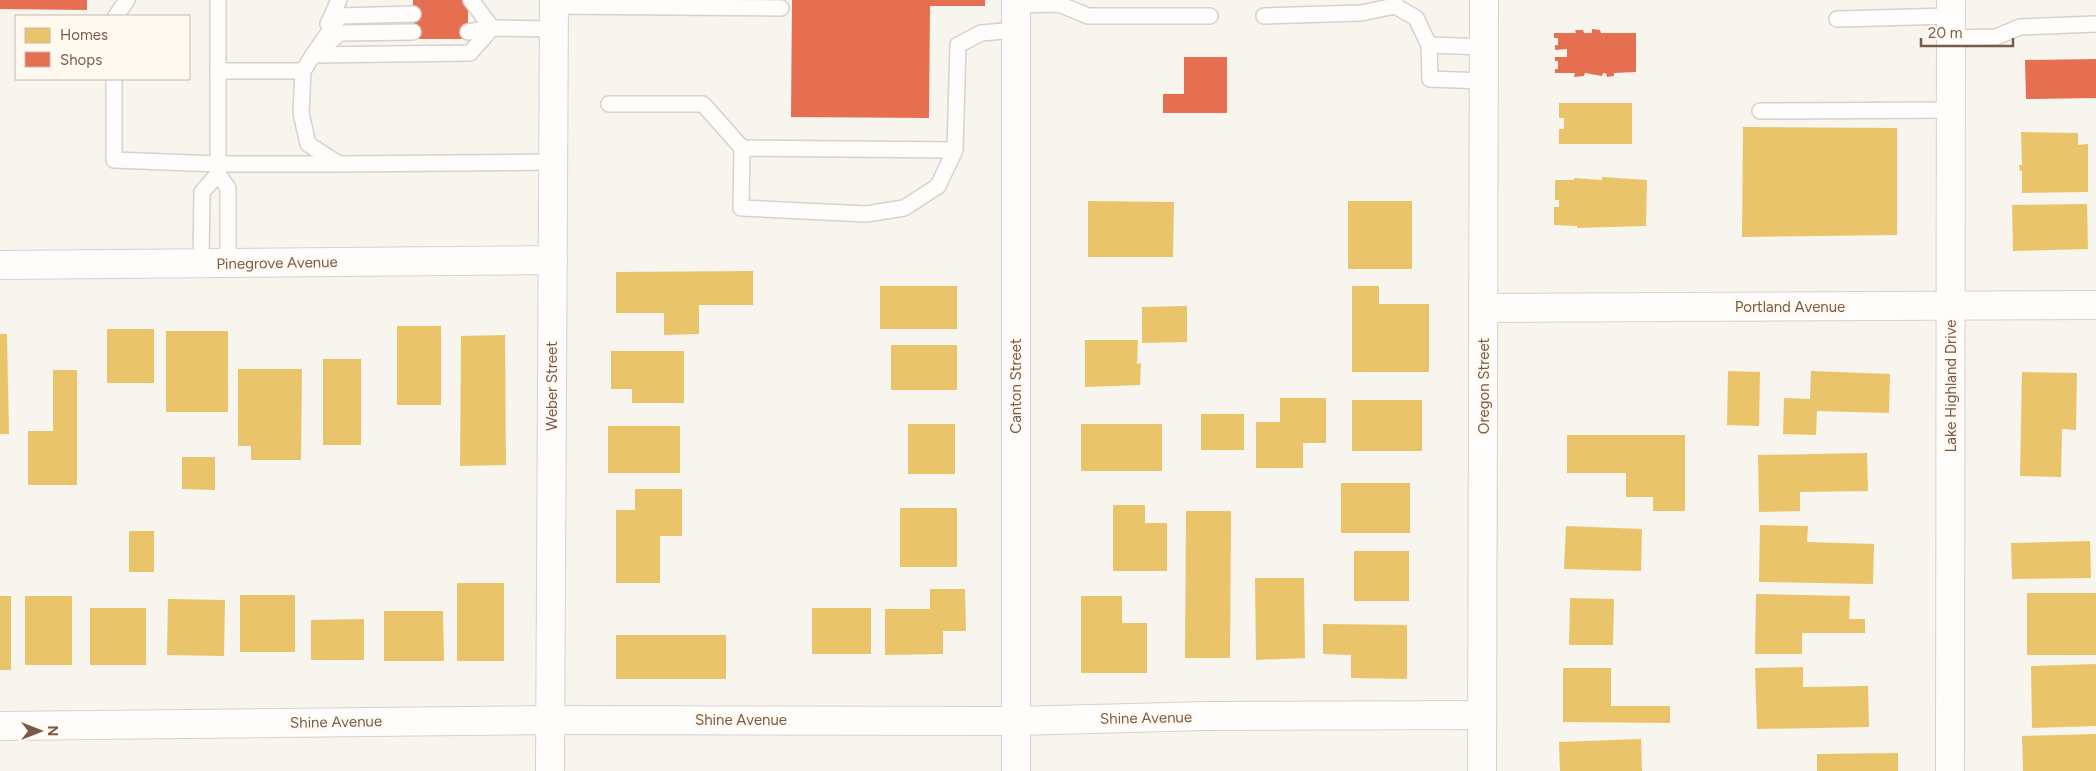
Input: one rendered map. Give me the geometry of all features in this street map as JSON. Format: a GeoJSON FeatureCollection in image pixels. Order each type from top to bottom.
{"type":"FeatureCollection","features":[{"type":"Feature","properties":{"kind":"street","name":"Oregon Street"},"geometry":{"type":"LineString","coordinates":[[1482,771],[1484,0]]}},
{"type":"Feature","properties":{"kind":"street","name":"Weber Street"},"geometry":{"type":"LineString","coordinates":[[550,771],[554,12]]}},
{"type":"Feature","properties":{"kind":"street","name":"Canton Street"},"geometry":{"type":"LineString","coordinates":[[1016,12],[1016,771]]}},
{"type":"Feature","properties":{"kind":"street","name":"Lake Highland Drive"},"geometry":{"type":"LineString","coordinates":[[1950,771],[1951,18]]}},
{"type":"Feature","properties":{"kind":"street","name":"Pinegrove Avenue"},"geometry":{"type":"LineString","coordinates":[[0,265],[553,260]]}},
{"type":"Feature","properties":{"kind":"street","name":"Portland Avenue"},"geometry":{"type":"LineString","coordinates":[[1484,308],[2096,305]]}},
{"type":"Feature","properties":{"kind":"street","name":"Shine Avenue"},"geometry":{"type":"LineString","coordinates":[[0,726],[550,720],[1016,721],[1207,716],[1482,715]]}},
{"type":"Feature","properties":{"kind":"lane"},"geometry":{"type":"LineString","coordinates":[[117,15],[126,0]]}},
{"type":"Feature","properties":{"kind":"lane"},"geometry":{"type":"LineString","coordinates":[[218,0],[218,169],[228,188],[228,263]]}},
{"type":"Feature","properties":{"kind":"lane"},"geometry":{"type":"LineString","coordinates":[[313,55],[333,0]]}},
{"type":"Feature","properties":{"kind":"lane"},"geometry":{"type":"LineString","coordinates":[[313,55],[339,0]]}},
{"type":"Feature","properties":{"kind":"lane"},"geometry":{"type":"LineString","coordinates":[[478,0],[492,28]]}},
{"type":"Feature","properties":{"kind":"lane"},"geometry":{"type":"LineString","coordinates":[[609,104],[703,104],[742,148],[741,208],[866,214],[904,208],[938,186],[955,150],[958,45],[1016,12],[1059,2],[1088,16],[1210,16]]}},
{"type":"Feature","properties":{"kind":"lane"},"geometry":{"type":"LineString","coordinates":[[468,32],[492,28],[554,12],[696,3],[781,8]]}},
{"type":"Feature","properties":{"kind":"lane"},"geometry":{"type":"LineString","coordinates":[[1264,16],[1361,13],[1395,3],[1416,18],[1429,45],[1430,79],[1484,81]]}},
{"type":"Feature","properties":{"kind":"lane"},"geometry":{"type":"LineString","coordinates":[[469,7],[492,28]]}},
{"type":"Feature","properties":{"kind":"lane"},"geometry":{"type":"LineString","coordinates":[[338,164],[308,144],[301,114],[303,71],[340,16],[413,14]]}},
{"type":"Feature","properties":{"kind":"lane"},"geometry":{"type":"LineString","coordinates":[[1837,18],[1951,18],[1996,37],[2020,27],[2096,24]]}},
{"type":"Feature","properties":{"kind":"lane"},"geometry":{"type":"LineString","coordinates":[[313,55],[470,53],[492,28]]}},
{"type":"Feature","properties":{"kind":"lane"},"geometry":{"type":"LineString","coordinates":[[313,55],[340,33],[413,32]]}},
{"type":"Feature","properties":{"kind":"lane"},"geometry":{"type":"LineString","coordinates":[[1429,45],[1484,46]]}},
{"type":"Feature","properties":{"kind":"lane"},"geometry":{"type":"LineString","coordinates":[[218,71],[303,71]]}},
{"type":"Feature","properties":{"kind":"lane"},"geometry":{"type":"LineString","coordinates":[[114,80],[114,160],[218,169],[338,164],[553,162]]}},
{"type":"Feature","properties":{"kind":"lane"},"geometry":{"type":"LineString","coordinates":[[1760,111],[1951,110]]}},
{"type":"Feature","properties":{"kind":"lane"},"geometry":{"type":"LineString","coordinates":[[742,148],[955,150]]}},
{"type":"Feature","properties":{"kind":"lane"},"geometry":{"type":"LineString","coordinates":[[201,264],[202,192],[218,169]]}},
{"type":"Feature","properties":{"kind":"building: Homes"},"geometry":{"type":"Polygon","coordinates":[[[1559,103],[1632,103],[1632,144],[1559,144],[1559,129],[1564,129],[1564,118],[1559,118],[1559,103]]]}},
{"type":"Feature","properties":{"kind":"building: Homes"},"geometry":{"type":"Polygon","coordinates":[[[1743,127],[1897,128],[1897,235],[1742,237],[1743,127]]]}},
{"type":"Feature","properties":{"kind":"building: Homes"},"geometry":{"type":"Polygon","coordinates":[[[2021,132],[2078,133],[2078,145],[2088,144],[2088,192],[2022,193],[2022,171],[2020,171],[2019,165],[2022,165],[2021,132]]]}},
{"type":"Feature","properties":{"kind":"building: Homes"},"geometry":{"type":"Polygon","coordinates":[[[1602,177],[1647,180],[1646,226],[1577,228],[1577,226],[1554,225],[1554,207],[1559,207],[1559,200],[1555,200],[1555,180],[1574,180],[1574,178],[1602,180],[1602,177]]]}},
{"type":"Feature","properties":{"kind":"building: Homes"},"geometry":{"type":"Polygon","coordinates":[[[1088,201],[1174,202],[1173,257],[1088,257],[1088,201]]]}},
{"type":"Feature","properties":{"kind":"building: Homes"},"geometry":{"type":"Polygon","coordinates":[[[1348,201],[1412,201],[1412,269],[1348,269],[1348,201]]]}},
{"type":"Feature","properties":{"kind":"building: Homes"},"geometry":{"type":"Polygon","coordinates":[[[2087,204],[2088,249],[2013,251],[2012,205],[2087,204]]]}},
{"type":"Feature","properties":{"kind":"building: Homes"},"geometry":{"type":"Polygon","coordinates":[[[753,271],[753,305],[699,305],[699,334],[664,335],[664,313],[616,313],[616,272],[753,271]]]}},
{"type":"Feature","properties":{"kind":"building: Homes"},"geometry":{"type":"Polygon","coordinates":[[[880,286],[957,286],[957,329],[880,329],[880,286]]]}},
{"type":"Feature","properties":{"kind":"building: Homes"},"geometry":{"type":"Polygon","coordinates":[[[1352,286],[1379,286],[1379,304],[1429,304],[1429,372],[1352,372],[1352,286]]]}},
{"type":"Feature","properties":{"kind":"building: Homes"},"geometry":{"type":"Polygon","coordinates":[[[1187,306],[1187,342],[1142,343],[1142,307],[1187,306]]]}},
{"type":"Feature","properties":{"kind":"building: Homes"},"geometry":{"type":"Polygon","coordinates":[[[397,326],[441,326],[441,405],[397,405],[397,326]]]}},
{"type":"Feature","properties":{"kind":"building: Homes"},"geometry":{"type":"Polygon","coordinates":[[[107,329],[154,329],[154,383],[107,383],[107,329]]]}},
{"type":"Feature","properties":{"kind":"building: Homes"},"geometry":{"type":"Polygon","coordinates":[[[166,331],[228,331],[228,412],[166,412],[166,331]]]}},
{"type":"Feature","properties":{"kind":"building: Homes"},"geometry":{"type":"Polygon","coordinates":[[[0,334],[7,334],[9,434],[0,434],[0,334]]]}},
{"type":"Feature","properties":{"kind":"building: Homes"},"geometry":{"type":"Polygon","coordinates":[[[505,335],[506,465],[460,466],[461,336],[505,335]]]}},
{"type":"Feature","properties":{"kind":"building: Homes"},"geometry":{"type":"Polygon","coordinates":[[[1085,340],[1138,340],[1137,364],[1141,363],[1140,385],[1085,387],[1085,340]]]}},
{"type":"Feature","properties":{"kind":"building: Homes"},"geometry":{"type":"Polygon","coordinates":[[[891,345],[957,345],[957,390],[891,390],[891,345]]]}},
{"type":"Feature","properties":{"kind":"building: Homes"},"geometry":{"type":"Polygon","coordinates":[[[611,351],[684,351],[684,403],[632,403],[632,389],[611,389],[611,351]]]}},
{"type":"Feature","properties":{"kind":"building: Homes"},"geometry":{"type":"Polygon","coordinates":[[[323,359],[361,359],[361,445],[323,445],[323,359]]]}},
{"type":"Feature","properties":{"kind":"building: Homes"},"geometry":{"type":"Polygon","coordinates":[[[238,369],[302,369],[301,460],[251,460],[251,446],[238,446],[238,369]]]}},
{"type":"Feature","properties":{"kind":"building: Homes"},"geometry":{"type":"Polygon","coordinates":[[[53,370],[77,370],[77,485],[28,485],[28,431],[53,431],[53,370]]]}},
{"type":"Feature","properties":{"kind":"building: Homes"},"geometry":{"type":"Polygon","coordinates":[[[1728,371],[1760,372],[1759,426],[1727,425],[1728,371]]]}},
{"type":"Feature","properties":{"kind":"building: Homes"},"geometry":{"type":"Polygon","coordinates":[[[1811,371],[1890,374],[1889,413],[1817,411],[1816,435],[1783,434],[1784,398],[1810,399],[1811,371]]]}},
{"type":"Feature","properties":{"kind":"building: Homes"},"geometry":{"type":"Polygon","coordinates":[[[2022,372],[2077,373],[2076,430],[2062,429],[2061,477],[2020,476],[2022,372]]]}},
{"type":"Feature","properties":{"kind":"building: Homes"},"geometry":{"type":"Polygon","coordinates":[[[1280,398],[1326,398],[1326,443],[1303,443],[1303,468],[1256,468],[1256,422],[1280,422],[1280,398]]]}},
{"type":"Feature","properties":{"kind":"building: Homes"},"geometry":{"type":"Polygon","coordinates":[[[1352,400],[1422,400],[1422,451],[1352,451],[1352,400]]]}},
{"type":"Feature","properties":{"kind":"building: Homes"},"geometry":{"type":"Polygon","coordinates":[[[1201,414],[1244,414],[1244,450],[1201,450],[1201,414]]]}},
{"type":"Feature","properties":{"kind":"building: Homes"},"geometry":{"type":"Polygon","coordinates":[[[908,424],[955,424],[955,474],[908,474],[908,424]]]}},
{"type":"Feature","properties":{"kind":"building: Homes"},"geometry":{"type":"Polygon","coordinates":[[[1081,424],[1162,424],[1162,471],[1081,471],[1081,424]]]}},
{"type":"Feature","properties":{"kind":"building: Homes"},"geometry":{"type":"Polygon","coordinates":[[[608,426],[680,426],[680,473],[608,473],[608,426]]]}},
{"type":"Feature","properties":{"kind":"building: Homes"},"geometry":{"type":"Polygon","coordinates":[[[1567,435],[1685,435],[1685,511],[1653,511],[1653,497],[1626,497],[1626,473],[1567,473],[1567,435]]]}},
{"type":"Feature","properties":{"kind":"building: Homes"},"geometry":{"type":"Polygon","coordinates":[[[1867,453],[1868,491],[1800,492],[1800,511],[1759,512],[1758,455],[1867,453]]]}},
{"type":"Feature","properties":{"kind":"building: Homes"},"geometry":{"type":"Polygon","coordinates":[[[182,457],[215,457],[215,490],[182,489],[182,457]]]}},
{"type":"Feature","properties":{"kind":"building: Homes"},"geometry":{"type":"Polygon","coordinates":[[[1341,483],[1410,483],[1410,533],[1341,533],[1341,483]]]}},
{"type":"Feature","properties":{"kind":"building: Homes"},"geometry":{"type":"Polygon","coordinates":[[[635,489],[682,489],[682,536],[660,536],[660,583],[616,583],[616,510],[635,510],[635,489]]]}},
{"type":"Feature","properties":{"kind":"building: Homes"},"geometry":{"type":"Polygon","coordinates":[[[1113,505],[1145,505],[1145,523],[1167,523],[1167,571],[1113,571],[1113,505]]]}},
{"type":"Feature","properties":{"kind":"building: Homes"},"geometry":{"type":"Polygon","coordinates":[[[900,508],[957,508],[957,567],[900,567],[900,508]]]}},
{"type":"Feature","properties":{"kind":"building: Homes"},"geometry":{"type":"Polygon","coordinates":[[[1186,511],[1231,511],[1230,658],[1185,658],[1186,511]]]}},
{"type":"Feature","properties":{"kind":"building: Homes"},"geometry":{"type":"Polygon","coordinates":[[[1760,525],[1808,526],[1807,542],[1874,544],[1873,584],[1759,582],[1760,525]]]}},
{"type":"Feature","properties":{"kind":"building: Homes"},"geometry":{"type":"Polygon","coordinates":[[[1566,526],[1642,529],[1641,571],[1564,569],[1566,526]]]}},
{"type":"Feature","properties":{"kind":"building: Homes"},"geometry":{"type":"Polygon","coordinates":[[[129,531],[154,531],[154,572],[129,572],[129,531]]]}},
{"type":"Feature","properties":{"kind":"building: Homes"},"geometry":{"type":"Polygon","coordinates":[[[2090,541],[2091,578],[2012,579],[2011,543],[2090,541]]]}},
{"type":"Feature","properties":{"kind":"building: Homes"},"geometry":{"type":"Polygon","coordinates":[[[1354,551],[1409,551],[1409,601],[1354,601],[1354,551]]]}},
{"type":"Feature","properties":{"kind":"building: Homes"},"geometry":{"type":"Polygon","coordinates":[[[1255,578],[1304,578],[1305,658],[1256,660],[1255,578]]]}},
{"type":"Feature","properties":{"kind":"building: Homes"},"geometry":{"type":"Polygon","coordinates":[[[457,583],[504,583],[504,661],[457,661],[457,583]]]}},
{"type":"Feature","properties":{"kind":"building: Homes"},"geometry":{"type":"Polygon","coordinates":[[[930,589],[965,589],[966,631],[943,631],[943,654],[885,655],[885,609],[930,609],[930,589]]]}},
{"type":"Feature","properties":{"kind":"building: Homes"},"geometry":{"type":"Polygon","coordinates":[[[2027,593],[2096,593],[2096,655],[2027,655],[2027,593]]]}},
{"type":"Feature","properties":{"kind":"building: Homes"},"geometry":{"type":"Polygon","coordinates":[[[1756,594],[1850,596],[1849,619],[1865,619],[1865,633],[1802,633],[1802,654],[1755,654],[1756,594]]]}},
{"type":"Feature","properties":{"kind":"building: Homes"},"geometry":{"type":"Polygon","coordinates":[[[240,595],[295,595],[295,652],[240,652],[240,595]]]}},
{"type":"Feature","properties":{"kind":"building: Homes"},"geometry":{"type":"Polygon","coordinates":[[[0,596],[11,596],[11,670],[0,670],[0,596]]]}},
{"type":"Feature","properties":{"kind":"building: Homes"},"geometry":{"type":"Polygon","coordinates":[[[25,596],[72,596],[72,665],[25,665],[25,596]]]}},
{"type":"Feature","properties":{"kind":"building: Homes"},"geometry":{"type":"Polygon","coordinates":[[[1081,596],[1122,596],[1122,623],[1147,623],[1147,673],[1081,673],[1081,596]]]}},
{"type":"Feature","properties":{"kind":"building: Homes"},"geometry":{"type":"Polygon","coordinates":[[[1570,598],[1614,599],[1613,645],[1569,645],[1570,598]]]}},
{"type":"Feature","properties":{"kind":"building: Homes"},"geometry":{"type":"Polygon","coordinates":[[[168,599],[225,600],[224,656],[167,655],[168,599]]]}},
{"type":"Feature","properties":{"kind":"building: Homes"},"geometry":{"type":"Polygon","coordinates":[[[90,608],[146,608],[146,665],[90,665],[90,608]]]}},
{"type":"Feature","properties":{"kind":"building: Homes"},"geometry":{"type":"Polygon","coordinates":[[[812,608],[871,608],[871,654],[812,654],[812,608]]]}},
{"type":"Feature","properties":{"kind":"building: Homes"},"geometry":{"type":"Polygon","coordinates":[[[384,611],[443,611],[444,661],[384,661],[384,611]]]}},
{"type":"Feature","properties":{"kind":"building: Homes"},"geometry":{"type":"Polygon","coordinates":[[[364,619],[364,660],[311,660],[311,620],[364,619]]]}},
{"type":"Feature","properties":{"kind":"building: Homes"},"geometry":{"type":"Polygon","coordinates":[[[1323,624],[1407,625],[1407,679],[1351,678],[1351,655],[1323,654],[1323,624]]]}},
{"type":"Feature","properties":{"kind":"building: Homes"},"geometry":{"type":"Polygon","coordinates":[[[616,635],[726,635],[726,679],[616,679],[616,635]]]}},
{"type":"Feature","properties":{"kind":"building: Homes"},"geometry":{"type":"Polygon","coordinates":[[[2096,664],[2096,726],[2032,728],[2031,666],[2096,664]]]}},
{"type":"Feature","properties":{"kind":"building: Homes"},"geometry":{"type":"Polygon","coordinates":[[[1803,667],[1803,687],[1868,686],[1869,727],[1757,729],[1755,668],[1803,667]]]}},
{"type":"Feature","properties":{"kind":"building: Homes"},"geometry":{"type":"Polygon","coordinates":[[[1563,668],[1611,668],[1611,706],[1670,706],[1670,723],[1563,722],[1563,668]]]}},
{"type":"Feature","properties":{"kind":"building: Homes"},"geometry":{"type":"Polygon","coordinates":[[[2096,734],[2096,771],[2023,771],[2022,736],[2096,734]]]}},
{"type":"Feature","properties":{"kind":"building: Homes"},"geometry":{"type":"Polygon","coordinates":[[[1641,739],[1642,771],[1560,771],[1559,742],[1641,739]]]}},
{"type":"Feature","properties":{"kind":"building: Homes"},"geometry":{"type":"Polygon","coordinates":[[[1898,753],[1898,771],[1817,771],[1817,754],[1898,753]]]}},
{"type":"Feature","properties":{"kind":"building: Shops"},"geometry":{"type":"Polygon","coordinates":[[[0,0],[87,0],[87,10],[0,9],[0,0]]]}},
{"type":"Feature","properties":{"kind":"building: Shops"},"geometry":{"type":"Polygon","coordinates":[[[413,0],[468,0],[468,39],[412,39],[413,0]]]}},
{"type":"Feature","properties":{"kind":"building: Shops"},"geometry":{"type":"Polygon","coordinates":[[[792,0],[985,0],[985,6],[930,6],[929,118],[791,117],[792,0]]]}},
{"type":"Feature","properties":{"kind":"building: Shops"},"geometry":{"type":"Polygon","coordinates":[[[1592,29],[1600,30],[1601,33],[1636,33],[1636,72],[1614,73],[1614,76],[1607,77],[1606,73],[1603,73],[1602,76],[1585,73],[1584,76],[1574,77],[1575,73],[1555,73],[1555,69],[1558,69],[1558,61],[1555,61],[1555,57],[1567,57],[1567,49],[1555,50],[1555,45],[1558,45],[1558,38],[1554,38],[1554,33],[1576,33],[1575,30],[1583,30],[1584,33],[1592,33],[1592,29]]]}},
{"type":"Feature","properties":{"kind":"building: Shops"},"geometry":{"type":"Polygon","coordinates":[[[1184,57],[1227,57],[1227,113],[1163,113],[1163,94],[1184,94],[1184,57]]]}},
{"type":"Feature","properties":{"kind":"building: Shops"},"geometry":{"type":"Polygon","coordinates":[[[2096,59],[2096,98],[2026,99],[2025,60],[2096,59]]]}}]}
